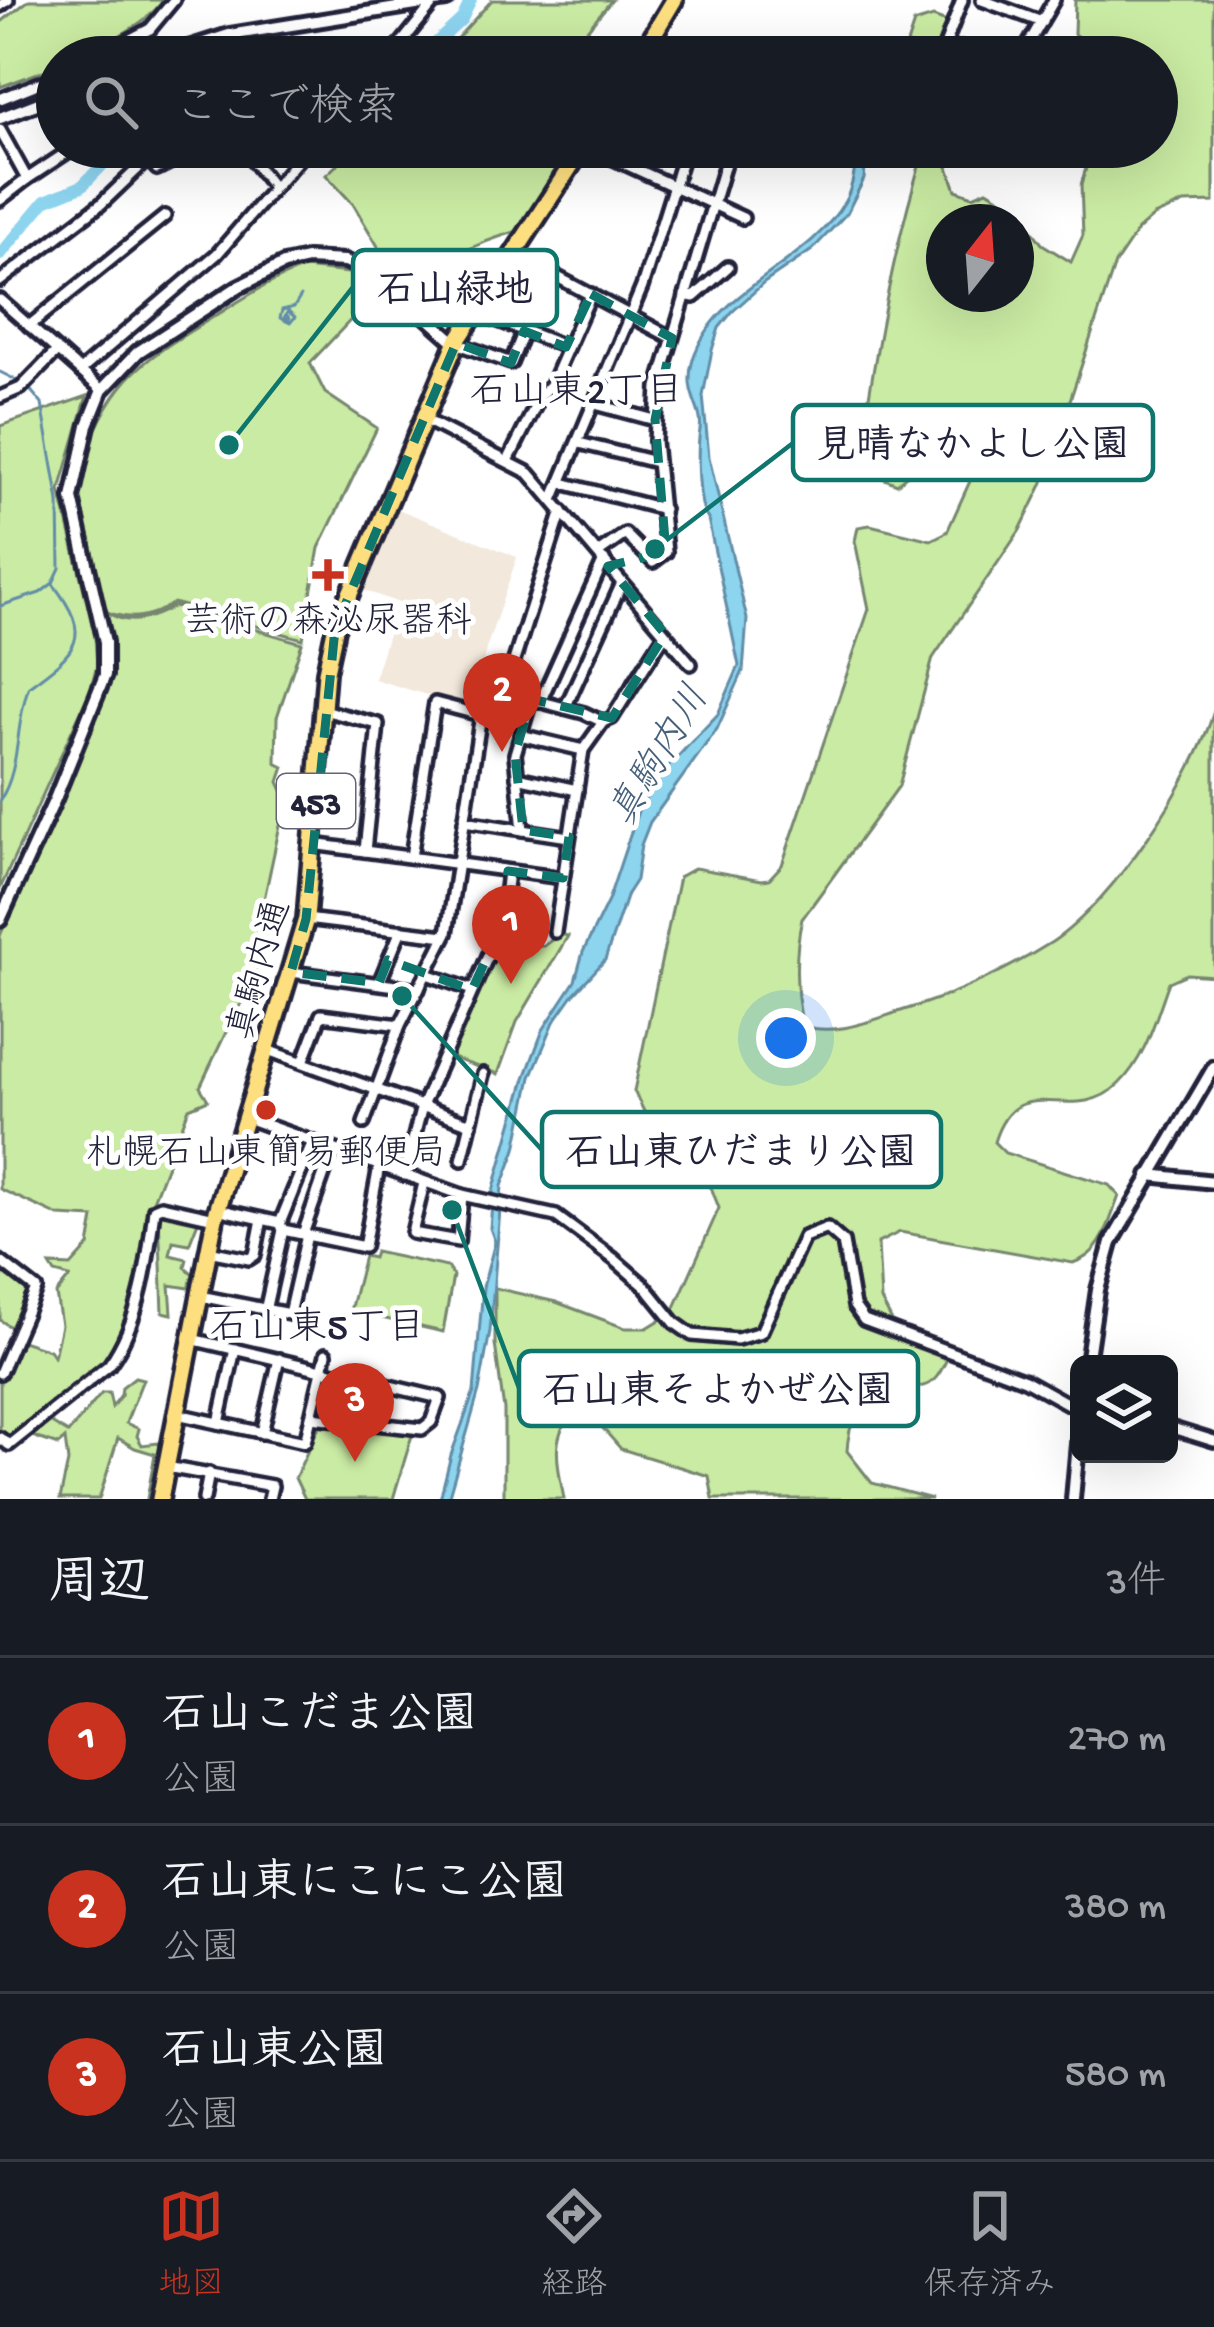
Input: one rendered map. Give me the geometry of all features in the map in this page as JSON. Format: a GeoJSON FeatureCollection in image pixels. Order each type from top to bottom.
{"type":"FeatureCollection","features":[{"type":"Feature","properties":{"kind":"highway"},"geometry":{"type":"LineString","coordinates":[[651,36],[670,0]]}},
{"type":"Feature","properties":{"kind":"highway"},"geometry":{"type":"LineString","coordinates":[[654,36],[683,0]]}},
{"type":"Feature","properties":{"kind":"highway","name":"真駒内通"},"geometry":{"type":"LineString","coordinates":[[160,1499],[216,1213],[306,919],[329,653],[343,606],[456,343],[571,168]]}},
{"type":"Feature","properties":{"kind":"street"},"geometry":{"type":"LineString","coordinates":[[0,6],[8,0]]}},
{"type":"Feature","properties":{"kind":"street"},"geometry":{"type":"LineString","coordinates":[[139,36],[164,17],[174,0]]}},
{"type":"Feature","properties":{"kind":"street"},"geometry":{"type":"LineString","coordinates":[[235,36],[447,0]]}},
{"type":"Feature","properties":{"kind":"street"},"geometry":{"type":"LineString","coordinates":[[948,36],[962,0]]}},
{"type":"Feature","properties":{"kind":"street"},"geometry":{"type":"LineString","coordinates":[[982,0],[1042,22]]}},
{"type":"Feature","properties":{"kind":"street"},"geometry":{"type":"LineString","coordinates":[[1034,36],[1054,0]]}},
{"type":"Feature","properties":{"kind":"street"},"geometry":{"type":"LineString","coordinates":[[407,36],[432,5]]}},
{"type":"Feature","properties":{"kind":"street"},"geometry":{"type":"LineString","coordinates":[[0,99],[36,84]]}},
{"type":"Feature","properties":{"kind":"street"},"geometry":{"type":"LineString","coordinates":[[0,118],[36,105]]}},
{"type":"Feature","properties":{"kind":"street"},"geometry":{"type":"LineString","coordinates":[[0,130],[27,179]]}},
{"type":"Feature","properties":{"kind":"street"},"geometry":{"type":"LineString","coordinates":[[0,200],[44,168]]}},
{"type":"Feature","properties":{"kind":"street"},"geometry":{"type":"LineString","coordinates":[[0,281],[101,204],[138,168]]}},
{"type":"Feature","properties":{"kind":"street"},"geometry":{"type":"LineString","coordinates":[[258,168],[273,187]]}},
{"type":"Feature","properties":{"kind":"street"},"geometry":{"type":"LineString","coordinates":[[80,371],[217,254],[290,168]]}},
{"type":"Feature","properties":{"kind":"street"},"geometry":{"type":"LineString","coordinates":[[633,168],[743,218]]}},
{"type":"Feature","properties":{"kind":"street"},"geometry":{"type":"LineString","coordinates":[[554,500],[631,315],[680,168]]}},
{"type":"Feature","properties":{"kind":"street"},"geometry":{"type":"LineString","coordinates":[[523,830],[515,754],[520,735],[601,556],[625,534],[650,560],[660,560],[667,547],[655,420],[672,338],[724,168]]}},
{"type":"Feature","properties":{"kind":"street"},"geometry":{"type":"LineString","coordinates":[[29,326],[165,217]]}},
{"type":"Feature","properties":{"kind":"street"},"geometry":{"type":"LineString","coordinates":[[514,254],[672,338]]}},
{"type":"Feature","properties":{"kind":"street"},"geometry":{"type":"LineString","coordinates":[[0,920],[56,799],[105,675],[104,643],[72,498],[88,424],[102,390],[122,363],[219,299],[284,264],[307,259],[345,261],[382,277],[456,343],[511,363],[524,331]]}},
{"type":"Feature","properties":{"kind":"street"},"geometry":{"type":"LineString","coordinates":[[685,295],[694,297],[728,267]]}},
{"type":"Feature","properties":{"kind":"street"},"geometry":{"type":"LineString","coordinates":[[508,461],[541,395],[551,385],[591,295]]}},
{"type":"Feature","properties":{"kind":"street"},"geometry":{"type":"LineString","coordinates":[[0,301],[102,390]]}},
{"type":"Feature","properties":{"kind":"street"},"geometry":{"type":"LineString","coordinates":[[476,312],[566,347]]}},
{"type":"Feature","properties":{"kind":"street"},"geometry":{"type":"LineString","coordinates":[[0,398],[22,387],[57,351]]}},
{"type":"Feature","properties":{"kind":"street"},"geometry":{"type":"LineString","coordinates":[[0,383],[22,387]]}},
{"type":"Feature","properties":{"kind":"street"},"geometry":{"type":"LineString","coordinates":[[595,404],[655,420]]}},
{"type":"Feature","properties":{"kind":"street"},"geometry":{"type":"LineString","coordinates":[[422,418],[529,473],[691,664]]}},
{"type":"Feature","properties":{"kind":"street"},"geometry":{"type":"LineString","coordinates":[[579,442],[656,462]]}},
{"type":"Feature","properties":{"kind":"street"},"geometry":{"type":"LineString","coordinates":[[562,483],[663,509]]}},
{"type":"Feature","properties":{"kind":"street"},"geometry":{"type":"LineString","coordinates":[[562,511],[504,692],[604,722]]}},
{"type":"Feature","properties":{"kind":"street"},"geometry":{"type":"LineString","coordinates":[[565,708],[622,583]]}},
{"type":"Feature","properties":{"kind":"street"},"geometry":{"type":"LineString","coordinates":[[555,932],[584,750],[612,718],[665,634]]}},
{"type":"Feature","properties":{"kind":"street"},"geometry":{"type":"LineString","coordinates":[[364,1124],[400,1025],[445,936],[480,721],[477,714],[435,703],[411,856]]}},
{"type":"Feature","properties":{"kind":"street"},"geometry":{"type":"LineString","coordinates":[[323,710],[377,724],[365,851]]}},
{"type":"Feature","properties":{"kind":"street"},"geometry":{"type":"LineString","coordinates":[[520,735],[584,750]]}},
{"type":"Feature","properties":{"kind":"street"},"geometry":{"type":"LineString","coordinates":[[517,777],[577,790]]}},
{"type":"Feature","properties":{"kind":"street"},"geometry":{"type":"LineString","coordinates":[[464,821],[569,837]]}},
{"type":"Feature","properties":{"kind":"street"},"geometry":{"type":"LineString","coordinates":[[313,844],[563,878]]}},
{"type":"Feature","properties":{"kind":"street"},"geometry":{"type":"LineString","coordinates":[[404,1175],[422,1106],[502,924],[508,871]]}},
{"type":"Feature","properties":{"kind":"street"},"geometry":{"type":"LineString","coordinates":[[306,919],[445,936]]}},
{"type":"Feature","properties":{"kind":"street"},"geometry":{"type":"LineString","coordinates":[[379,983],[401,930]]}},
{"type":"Feature","properties":{"kind":"street"},"geometry":{"type":"LineString","coordinates":[[291,972],[419,989]]}},
{"type":"Feature","properties":{"kind":"street"},"geometry":{"type":"LineString","coordinates":[[427,974],[472,990]]}},
{"type":"Feature","properties":{"kind":"street"},"geometry":{"type":"LineString","coordinates":[[303,1062],[321,1015],[400,1025]]}},
{"type":"Feature","properties":{"kind":"street"},"geometry":{"type":"LineString","coordinates":[[266,1049],[471,1124]]}},
{"type":"Feature","properties":{"kind":"street"},"geometry":{"type":"LineString","coordinates":[[1088,1355],[1111,1243],[1214,1067]]}},
{"type":"Feature","properties":{"kind":"street"},"geometry":{"type":"LineString","coordinates":[[462,1160],[483,1074]]}},
{"type":"Feature","properties":{"kind":"street"},"geometry":{"type":"LineString","coordinates":[[244,1117],[465,1196],[548,1213],[570,1224],[645,1286],[682,1330],[716,1338],[737,1339],[761,1332],[804,1237],[827,1228],[843,1242],[854,1306],[864,1321],[1025,1380],[1070,1405]]}},
{"type":"Feature","properties":{"kind":"street"},"geometry":{"type":"LineString","coordinates":[[266,1311],[282,1226],[313,1142]]}},
{"type":"Feature","properties":{"kind":"street"},"geometry":{"type":"LineString","coordinates":[[200,1296],[286,1316],[292,1310],[305,1234],[333,1149]]}},
{"type":"Feature","properties":{"kind":"street"},"geometry":{"type":"LineString","coordinates":[[3,1445],[109,1365],[120,1351],[142,1283],[154,1209],[161,1206],[262,1219],[364,1246],[379,1166]]}},
{"type":"Feature","properties":{"kind":"street"},"geometry":{"type":"LineString","coordinates":[[1149,1175],[1214,1182]]}},
{"type":"Feature","properties":{"kind":"street"},"geometry":{"type":"LineString","coordinates":[[424,1183],[412,1232],[458,1241],[465,1196]]}},
{"type":"Feature","properties":{"kind":"street"},"geometry":{"type":"LineString","coordinates":[[208,1251],[249,1259],[255,1255],[262,1219]]}},
{"type":"Feature","properties":{"kind":"street"},"geometry":{"type":"LineString","coordinates":[[0,1261],[36,1289],[0,1373]]}},
{"type":"Feature","properties":{"kind":"street"},"geometry":{"type":"LineString","coordinates":[[191,1340],[440,1398],[422,1429],[311,1417]]}},
{"type":"Feature","properties":{"kind":"street"},"geometry":{"type":"LineString","coordinates":[[219,1423],[235,1349]]}},
{"type":"Feature","properties":{"kind":"street"},"geometry":{"type":"LineString","coordinates":[[177,1414],[305,1442],[326,1354]]}},
{"type":"Feature","properties":{"kind":"street"},"geometry":{"type":"LineString","coordinates":[[262,1433],[279,1359]]}},
{"type":"Feature","properties":{"kind":"street"},"geometry":{"type":"LineString","coordinates":[[1178,1430],[1214,1441]]}},
{"type":"Feature","properties":{"kind":"street"},"geometry":{"type":"LineString","coordinates":[[1072,1499],[1076,1463]]}},
{"type":"Feature","properties":{"kind":"street"},"geometry":{"type":"LineString","coordinates":[[166,1467],[272,1486],[269,1499]]}},
{"type":"Feature","properties":{"kind":"street"},"geometry":{"type":"LineString","coordinates":[[204,1499],[209,1473]]}},
{"type":"Feature","properties":{"kind":"highlighted area"},"geometry":{"type":"Polygon","coordinates":[[[591,294],[672,338],[655,420],[666,552],[608,566],[665,634],[612,718],[531,699],[515,754],[523,830],[569,837],[563,878],[508,871],[502,924],[472,990],[388,960],[379,983],[291,972],[306,919],[335,629],[456,343],[511,363],[524,331],[566,347],[591,294]]]}},
{"type":"Feature","properties":{"kind":"shaded area"},"geometry":{"type":"Polygon","coordinates":[[[393,507],[517,557],[485,652],[476,710],[374,679],[391,625],[399,627],[407,606],[358,588],[393,507]]]}},
{"type":"Feature","properties":{"kind":"green space"},"geometry":{"type":"Polygon","coordinates":[[[29,0],[163,0],[118,36],[36,36],[36,74],[0,87],[0,23],[29,0]]]}},
{"type":"Feature","properties":{"kind":"green space"},"geometry":{"type":"Polygon","coordinates":[[[492,0],[612,0],[582,36],[459,36],[492,0]]]}},
{"type":"Feature","properties":{"kind":"green space"},"geometry":{"type":"Polygon","coordinates":[[[1075,0],[1214,0],[1214,202],[1184,203],[1154,216],[1115,264],[1042,485],[1020,530],[933,658],[899,786],[802,919],[797,959],[803,1026],[828,1029],[853,1026],[960,990],[1052,942],[1100,898],[1148,837],[1188,771],[1214,711],[1214,976],[1187,974],[1169,982],[1143,1050],[1119,1084],[1101,1097],[1082,1102],[1031,1102],[1017,1107],[1004,1119],[994,1142],[1005,1153],[1109,1185],[1119,1196],[1103,1237],[1091,1253],[1073,1263],[900,1232],[878,1243],[881,1300],[893,1323],[939,1340],[948,1357],[928,1384],[888,1384],[867,1395],[853,1422],[847,1451],[872,1483],[932,1499],[713,1499],[709,1476],[621,1449],[592,1416],[574,1411],[558,1442],[564,1499],[504,1499],[504,1410],[495,1344],[495,1288],[556,1302],[625,1328],[647,1328],[673,1312],[719,1208],[707,1177],[656,1136],[634,1091],[679,877],[695,868],[762,880],[782,865],[869,609],[855,541],[858,527],[870,525],[931,540],[947,532],[970,481],[960,462],[930,455],[897,484],[868,472],[860,454],[887,299],[919,168],[948,168],[956,190],[973,196],[987,190],[1010,204],[926,204],[926,312],[1034,312],[1034,233],[1042,244],[1071,262],[1083,235],[1081,185],[1086,168],[1178,168],[1178,36],[1077,36],[1075,0]]]}},
{"type":"Feature","properties":{"kind":"green space"},"geometry":{"type":"Polygon","coordinates":[[[933,17],[949,23],[945,36],[910,36],[914,23],[933,17]]]}},
{"type":"Feature","properties":{"kind":"green space"},"geometry":{"type":"Polygon","coordinates":[[[334,168],[557,168],[518,231],[461,253],[411,289],[396,277],[353,204],[326,175],[334,168]]]}},
{"type":"Feature","properties":{"kind":"green space"},"geometry":{"type":"Polygon","coordinates":[[[304,268],[357,274],[379,290],[310,363],[325,393],[377,428],[319,548],[303,639],[174,603],[141,616],[107,612],[133,620],[149,617],[175,606],[302,643],[277,717],[276,763],[284,767],[279,782],[286,797],[259,923],[255,989],[237,1009],[200,1087],[208,1100],[189,1108],[151,1206],[136,1290],[111,1356],[9,1440],[0,1433],[0,1380],[19,1340],[49,1350],[54,1357],[61,1325],[56,1294],[70,1277],[55,1273],[50,1265],[71,1266],[89,1246],[94,1218],[59,1216],[0,1189],[0,936],[109,685],[104,617],[80,529],[77,493],[81,472],[97,426],[136,370],[236,303],[304,268]]]}},
{"type":"Feature","properties":{"kind":"green space"},"geometry":{"type":"Polygon","coordinates":[[[87,396],[60,490],[95,637],[97,666],[0,889],[0,426],[87,396]]]}},
{"type":"Feature","properties":{"kind":"green space"},"geometry":{"type":"Polygon","coordinates":[[[506,934],[543,946],[560,934],[568,936],[517,1022],[498,1074],[449,1057],[506,934]]]}},
{"type":"Feature","properties":{"kind":"green space"},"geometry":{"type":"Polygon","coordinates":[[[165,1212],[199,1219],[189,1244],[173,1241],[170,1255],[187,1259],[185,1267],[193,1274],[189,1288],[170,1285],[172,1314],[163,1312],[159,1216],[165,1212]]]}},
{"type":"Feature","properties":{"kind":"green space"},"geometry":{"type":"Polygon","coordinates":[[[375,1252],[447,1267],[453,1276],[443,1332],[350,1311],[364,1256],[373,1258],[375,1252]]]}},
{"type":"Feature","properties":{"kind":"green space"},"geometry":{"type":"Polygon","coordinates":[[[6,1271],[28,1290],[12,1328],[0,1320],[0,1280],[6,1271]]]}},
{"type":"Feature","properties":{"kind":"green space"},"geometry":{"type":"Polygon","coordinates":[[[135,1377],[143,1379],[126,1423],[139,1429],[142,1445],[158,1443],[162,1449],[152,1499],[147,1499],[155,1454],[118,1438],[99,1499],[60,1499],[68,1462],[65,1439],[58,1445],[29,1435],[48,1421],[68,1433],[102,1393],[109,1393],[112,1407],[122,1387],[135,1377]]]}},
{"type":"Feature","properties":{"kind":"green space"},"geometry":{"type":"Polygon","coordinates":[[[321,1422],[413,1432],[393,1499],[305,1499],[295,1478],[321,1422]]]}},
{"type":"Feature","properties":{"kind":"water"},"geometry":{"type":"Polygon","coordinates":[[[855,168],[865,168],[847,213],[812,250],[732,312],[719,328],[712,350],[703,396],[709,457],[747,619],[743,671],[717,729],[650,822],[636,880],[605,960],[554,1022],[531,1077],[516,1149],[502,1186],[490,1331],[479,1391],[448,1499],[440,1499],[474,1392],[483,1287],[495,1242],[490,1228],[493,1191],[525,1078],[543,1030],[575,981],[639,808],[668,767],[718,714],[739,666],[700,490],[700,422],[690,382],[693,359],[722,313],[829,223],[845,201],[855,168]]]}},
{"type":"Feature","properties":{"kind":"waterway"},"geometry":{"type":"LineString","coordinates":[[444,36],[462,19],[471,0]]}},
{"type":"Feature","properties":{"kind":"waterway"},"geometry":{"type":"LineString","coordinates":[[0,255],[45,201],[82,186],[100,168]]}},
{"type":"Feature","properties":{"kind":"waterway"},"geometry":{"type":"LineString","coordinates":[[288,316],[289,320],[284,318],[288,311],[295,317],[290,323],[280,318],[282,310],[294,307],[301,296]]}},
{"type":"Feature","properties":{"kind":"waterway"},"geometry":{"type":"LineString","coordinates":[[0,372],[20,382]]}},
{"type":"Feature","properties":{"kind":"waterway"},"geometry":{"type":"LineString","coordinates":[[0,606],[40,593],[53,583],[60,568],[59,502],[42,404],[28,387]]}},
{"type":"Feature","properties":{"kind":"waterway"},"geometry":{"type":"LineString","coordinates":[[0,800],[11,774],[29,686],[59,663],[74,642],[73,618],[53,584]]}},
{"type":"Feature","properties":{"kind":"place","name":"石山緑地"},"geometry":{"type":"Point","coordinates":[229,445]}},
{"type":"Feature","properties":{"kind":"place","name":"見晴なかよし公園"},"geometry":{"type":"Point","coordinates":[655,549]}},
{"type":"Feature","properties":{"kind":"place","name":"芸術の森泌尿器科"},"geometry":{"type":"Point","coordinates":[328,575]}},
{"type":"Feature","properties":{"kind":"place","name":"石山東にこにこ公園"},"geometry":{"type":"Point","coordinates":[502,752]}},
{"type":"Feature","properties":{"kind":"place","name":"石山こだま公園"},"geometry":{"type":"Point","coordinates":[511,984]}},
{"type":"Feature","properties":{"kind":"place","name":"石山東ひだまり公園"},"geometry":{"type":"Point","coordinates":[402,996]}},
{"type":"Feature","properties":{"kind":"place","name":"札幌石山東簡易郵便局"},"geometry":{"type":"Point","coordinates":[266,1110]}},
{"type":"Feature","properties":{"kind":"place","name":"石山東そよかぜ公園"},"geometry":{"type":"Point","coordinates":[452,1210]}},
{"type":"Feature","properties":{"kind":"place","name":"石山東公園"},"geometry":{"type":"Point","coordinates":[355,1462]}},
{"type":"Feature","properties":{"kind":"district","name":"石山東2丁目"},"geometry":{"type":"Point","coordinates":[577,388]}},
{"type":"Feature","properties":{"kind":"district","name":"石山東5丁目"},"geometry":{"type":"Point","coordinates":[318,1324]}},
{"type":"Feature","properties":{"kind":"water label","name":"真駒内川"},"geometry":{"type":"Point","coordinates":[656,754]}}]}
